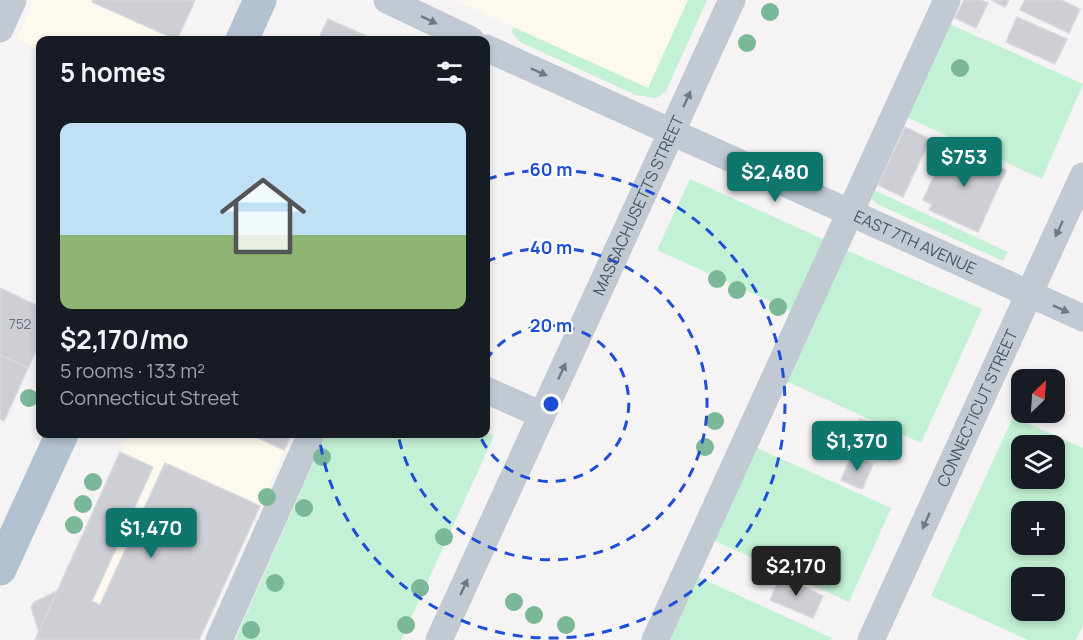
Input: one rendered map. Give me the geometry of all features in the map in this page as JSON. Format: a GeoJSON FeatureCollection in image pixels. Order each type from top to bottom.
{"type":"FeatureCollection","features":[{"type":"Feature","properties":{"kind":"main road"},"geometry":{"type":"LineString","coordinates":[[244,36],[260,0]]}},
{"type":"Feature","properties":{"kind":"main road"},"geometry":{"type":"LineString","coordinates":[[0,569],[60,438]]}},
{"type":"Feature","properties":{"kind":"street"},"geometry":{"type":"LineString","coordinates":[[0,29],[13,0]]}},
{"type":"Feature","properties":{"kind":"street"},"geometry":{"type":"LineString","coordinates":[[387,0],[463,36]]}},
{"type":"Feature","properties":{"kind":"street","name":"MASSACHUSETTS STREET"},"geometry":{"type":"LineString","coordinates":[[439,640],[732,0]]}},
{"type":"Feature","properties":{"kind":"street"},"geometry":{"type":"LineString","coordinates":[[655,640],[947,0]]}},
{"type":"Feature","properties":{"kind":"street","name":"EAST 7TH AVENUE"},"geometry":{"type":"LineString","coordinates":[[490,50],[1083,318]]}},
{"type":"Feature","properties":{"kind":"street","name":"CONNECTICUT STREET"},"geometry":{"type":"LineString","coordinates":[[872,640],[1083,176]]}},
{"type":"Feature","properties":{"kind":"street"},"geometry":{"type":"LineString","coordinates":[[490,392],[542,416]]}},
{"type":"Feature","properties":{"kind":"street"},"geometry":{"type":"LineString","coordinates":[[219,640],[309,438]]}},
{"type":"Feature","properties":{"kind":"shaded area"},"geometry":{"type":"Polygon","coordinates":[[[34,0],[195,0],[179,36],[36,36],[36,48],[16,39],[34,0]]]}},
{"type":"Feature","properties":{"kind":"shaded area"},"geometry":{"type":"Polygon","coordinates":[[[454,0],[688,0],[648,88],[454,0]]]}},
{"type":"Feature","properties":{"kind":"shaded area"},"geometry":{"type":"Polygon","coordinates":[[[127,438],[290,438],[199,640],[35,640],[127,438]]]}},
{"type":"Feature","properties":{"kind":"green space"},"geometry":{"type":"Polygon","coordinates":[[[688,0],[707,0],[666,91],[657,98],[636,95],[520,42],[512,32],[513,27],[648,88],[688,0]]]}},
{"type":"Feature","properties":{"kind":"green space"},"geometry":{"type":"Polygon","coordinates":[[[947,23],[1083,84],[1042,179],[906,117],[947,23]]]}},
{"type":"Feature","properties":{"kind":"green space"},"geometry":{"type":"Polygon","coordinates":[[[690,179],[827,241],[794,312],[657,250],[690,179]]]}},
{"type":"Feature","properties":{"kind":"green space"},"geometry":{"type":"Polygon","coordinates":[[[874,190],[1008,252],[1003,261],[877,204],[872,199],[874,190]]]}},
{"type":"Feature","properties":{"kind":"green space"},"geometry":{"type":"Polygon","coordinates":[[[846,250],[982,309],[921,443],[786,381],[846,250]]]}},
{"type":"Feature","properties":{"kind":"green space"},"geometry":{"type":"Polygon","coordinates":[[[1011,421],[1027,423],[1054,435],[1011,435],[1011,489],[1065,489],[1065,440],[1083,448],[1083,625],[1076,640],[1028,640],[931,596],[1011,421]]]}},
{"type":"Feature","properties":{"kind":"green space"},"geometry":{"type":"Polygon","coordinates":[[[490,434],[494,436],[401,640],[235,640],[324,438],[490,438],[490,434]]]}},
{"type":"Feature","properties":{"kind":"green space"},"geometry":{"type":"Polygon","coordinates":[[[755,447],[891,508],[849,602],[713,540],[755,447]]]}},
{"type":"Feature","properties":{"kind":"green space"},"geometry":{"type":"Polygon","coordinates":[[[696,576],[832,638],[831,640],[667,640],[696,576]]]}},
{"type":"Feature","properties":{"kind":"building"},"geometry":{"type":"Polygon","coordinates":[[[93,0],[195,0],[179,36],[168,36],[92,2],[93,0]]]}},
{"type":"Feature","properties":{"kind":"building"},"geometry":{"type":"Polygon","coordinates":[[[964,0],[981,0],[988,3],[976,28],[955,18],[964,0]]]}},
{"type":"Feature","properties":{"kind":"building"},"geometry":{"type":"Polygon","coordinates":[[[991,0],[1009,0],[1005,7],[991,0]]]}},
{"type":"Feature","properties":{"kind":"building"},"geometry":{"type":"Polygon","coordinates":[[[1025,0],[1061,0],[1080,9],[1069,33],[1020,10],[1025,0]]]}},
{"type":"Feature","properties":{"kind":"building"},"geometry":{"type":"Polygon","coordinates":[[[1017,17],[1067,39],[1055,64],[1006,42],[1017,17]]]}},
{"type":"Feature","properties":{"kind":"building"},"geometry":{"type":"Polygon","coordinates":[[[328,19],[366,36],[320,36],[328,19]]]}},
{"type":"Feature","properties":{"kind":"building"},"geometry":{"type":"Polygon","coordinates":[[[905,127],[930,139],[903,197],[878,185],[905,127]]]}},
{"type":"Feature","properties":{"kind":"building"},"geometry":{"type":"Polygon","coordinates":[[[958,148],[1006,170],[978,232],[929,210],[932,204],[923,200],[947,149],[955,153],[958,148]]]}},
{"type":"Feature","properties":{"kind":"building"},"geometry":{"type":"Polygon","coordinates":[[[0,288],[36,305],[36,351],[28,368],[0,355],[0,288]]]}},
{"type":"Feature","properties":{"kind":"building"},"geometry":{"type":"Polygon","coordinates":[[[0,355],[28,368],[4,421],[0,419],[0,355]]]}},
{"type":"Feature","properties":{"kind":"building"},"geometry":{"type":"Polygon","coordinates":[[[860,419],[901,437],[890,461],[849,442],[860,419]]]}},
{"type":"Feature","properties":{"kind":"building"},"geometry":{"type":"Polygon","coordinates":[[[258,438],[290,438],[284,450],[258,438]]]}},
{"type":"Feature","properties":{"kind":"building"},"geometry":{"type":"Polygon","coordinates":[[[120,452],[153,467],[92,601],[100,605],[165,463],[260,506],[199,640],[35,640],[120,452]]]}},
{"type":"Feature","properties":{"kind":"building"},"geometry":{"type":"Polygon","coordinates":[[[852,454],[873,464],[862,489],[841,480],[852,454]]]}},
{"type":"Feature","properties":{"kind":"building"},"geometry":{"type":"Polygon","coordinates":[[[781,576],[823,596],[813,618],[770,600],[781,576]]]}},
{"type":"Feature","properties":{"kind":"building"},"geometry":{"type":"Polygon","coordinates":[[[57,591],[39,632],[31,607],[34,602],[57,591]]]}}]}
